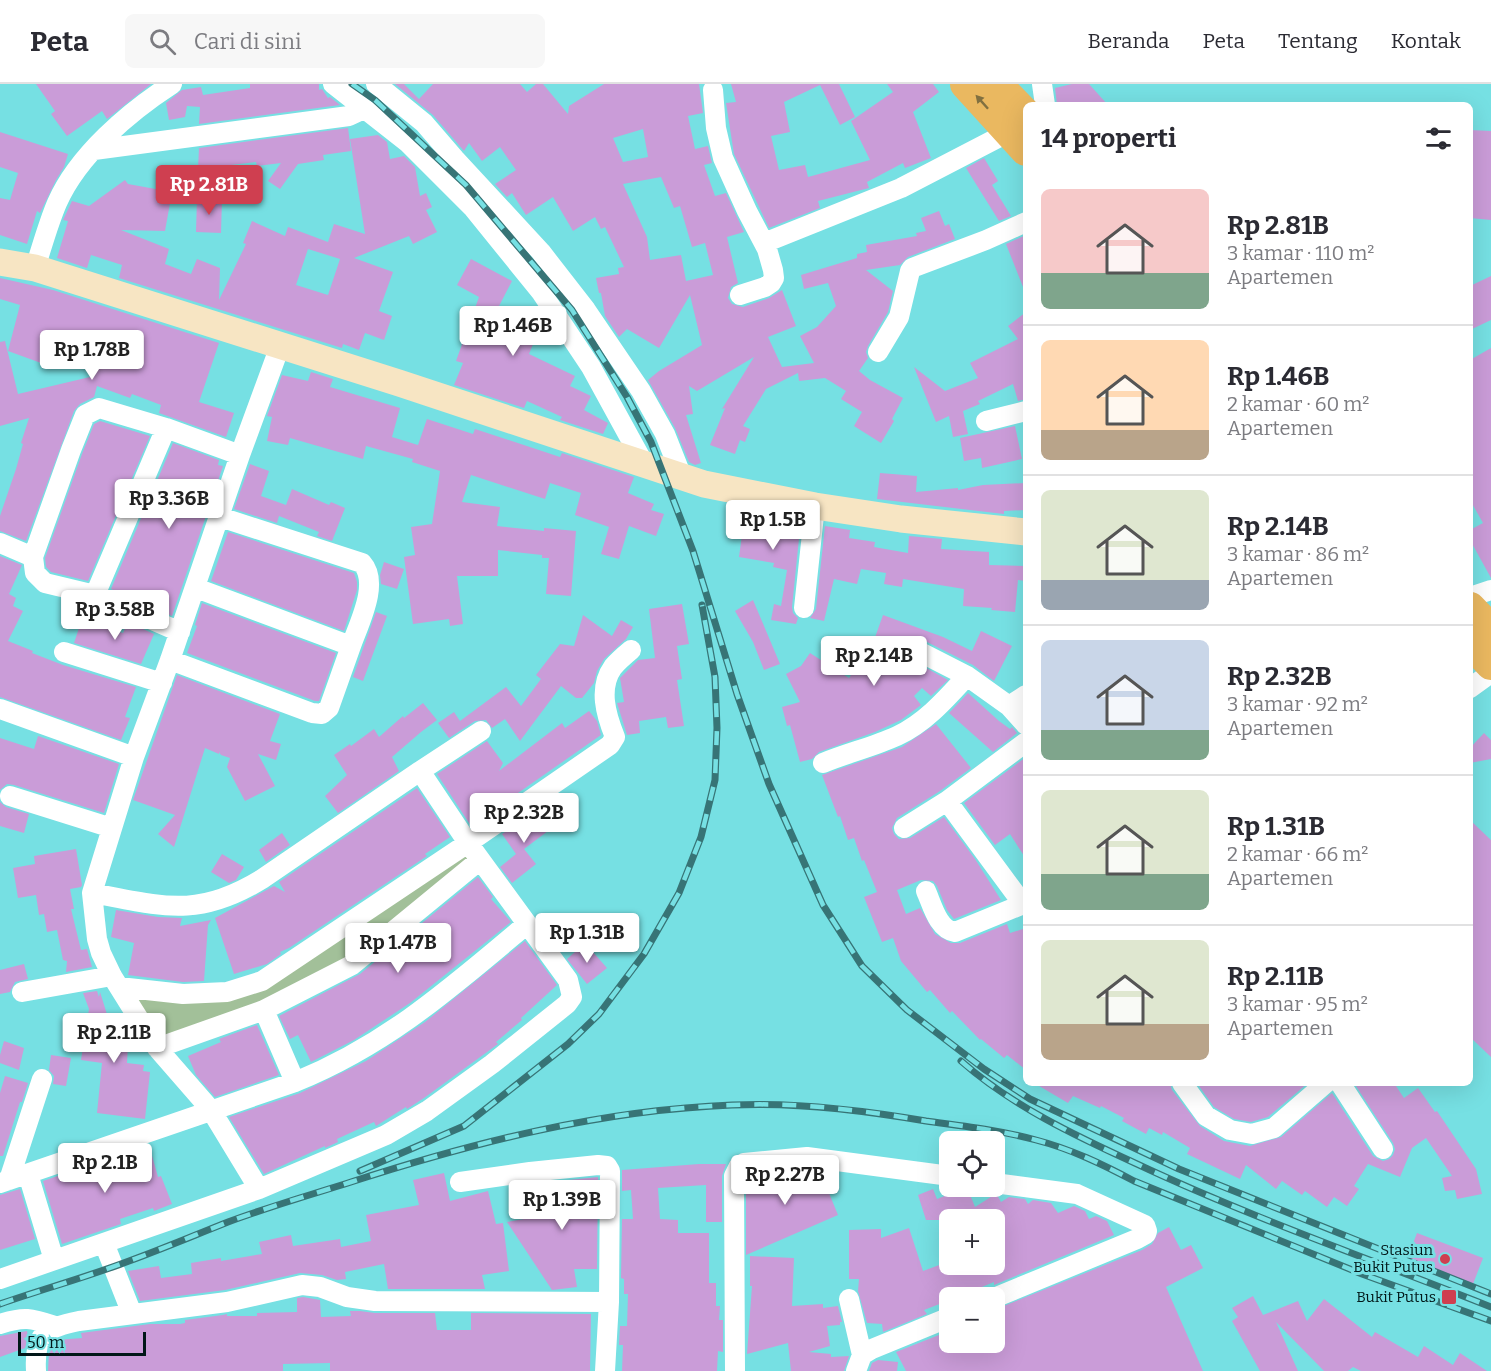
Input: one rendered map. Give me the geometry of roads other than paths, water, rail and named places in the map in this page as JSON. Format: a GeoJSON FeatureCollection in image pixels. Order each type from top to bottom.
{"type":"FeatureCollection","features":[{"type":"Feature","properties":{"kind":"highway"},"geometry":{"type":"LineString","coordinates":[[966,84],[1020,132]]}},
{"type":"Feature","properties":{"kind":"highway"},"geometry":{"type":"LineString","coordinates":[[996,84],[1020,132]]}},
{"type":"Feature","properties":{"kind":"highway"},"geometry":{"type":"LineString","coordinates":[[1473,611],[1491,630]]}},
{"type":"Feature","properties":{"kind":"highway"},"geometry":{"type":"LineString","coordinates":[[1473,645],[1491,664]]}},
{"type":"Feature","properties":{"kind":"main road"},"geometry":{"type":"LineString","coordinates":[[0,262],[35,268],[643,462],[704,484],[815,506],[901,519],[1023,532]]}},
{"type":"Feature","properties":{"kind":"street"},"geometry":{"type":"LineString","coordinates":[[35,268],[58,202],[79,164],[112,131],[172,84]]}},
{"type":"Feature","properties":{"kind":"street"},"geometry":{"type":"LineString","coordinates":[[333,84],[408,143],[473,208],[541,292],[591,367],[643,462]]}},
{"type":"Feature","properties":{"kind":"street"},"geometry":{"type":"LineString","coordinates":[[376,84],[424,123],[541,252],[567,285],[641,391],[665,434],[682,477]]}},
{"type":"Feature","properties":{"kind":"street"},"geometry":{"type":"LineString","coordinates":[[1042,84],[1045,102]]}},
{"type":"Feature","properties":{"kind":"street"},"geometry":{"type":"LineString","coordinates":[[713,90],[716,128],[723,158],[764,243],[773,270],[774,279],[765,288],[740,295]]}},
{"type":"Feature","properties":{"kind":"street"},"geometry":{"type":"LineString","coordinates":[[94,150],[349,117],[364,109]]}},
{"type":"Feature","properties":{"kind":"street"},"geometry":{"type":"LineString","coordinates":[[764,243],[910,184],[944,165],[1020,132]]}},
{"type":"Feature","properties":{"kind":"street"},"geometry":{"type":"LineString","coordinates":[[878,352],[898,317],[909,271],[912,268],[987,240],[1023,223]]}},
{"type":"Feature","properties":{"kind":"street"},"geometry":{"type":"LineString","coordinates":[[259,1189],[211,1110],[157,1048],[116,982],[97,939],[92,893],[134,757],[196,588],[240,455],[280,346]]}},
{"type":"Feature","properties":{"kind":"street"},"geometry":{"type":"LineString","coordinates":[[180,632],[95,595],[45,583],[35,573],[33,556],[85,415],[99,408],[166,428],[240,455]]}},
{"type":"Feature","properties":{"kind":"street"},"geometry":{"type":"LineString","coordinates":[[986,421],[1023,412]]}},
{"type":"Feature","properties":{"kind":"street"},"geometry":{"type":"LineString","coordinates":[[95,595],[166,428]]}},
{"type":"Feature","properties":{"kind":"street"},"geometry":{"type":"LineString","coordinates":[[804,608],[815,506]]}},
{"type":"Feature","properties":{"kind":"street"},"geometry":{"type":"LineString","coordinates":[[170,660],[312,713],[322,714],[328,708],[351,645],[371,581],[368,569],[362,563],[220,517]]}},
{"type":"Feature","properties":{"kind":"street"},"geometry":{"type":"LineString","coordinates":[[0,543],[33,556]]}},
{"type":"Feature","properties":{"kind":"street"},"geometry":{"type":"LineString","coordinates":[[196,588],[351,645]]}},
{"type":"Feature","properties":{"kind":"street"},"geometry":{"type":"LineString","coordinates":[[1473,596],[1491,590]]}},
{"type":"Feature","properties":{"kind":"street"},"geometry":{"type":"LineString","coordinates":[[22,992],[116,982],[183,994],[227,992],[262,981],[610,745],[615,737],[606,710],[604,694],[607,679],[614,666],[631,650]]}},
{"type":"Feature","properties":{"kind":"street"},"geometry":{"type":"LineString","coordinates":[[918,651],[966,676],[1009,706],[1023,722]]}},
{"type":"Feature","properties":{"kind":"street"},"geometry":{"type":"LineString","coordinates":[[64,652],[162,683]]}},
{"type":"Feature","properties":{"kind":"street"},"geometry":{"type":"LineString","coordinates":[[1473,686],[1491,673]]}},
{"type":"Feature","properties":{"kind":"street"},"geometry":{"type":"LineString","coordinates":[[823,763],[897,736],[920,722],[941,705],[966,676]]}},
{"type":"Feature","properties":{"kind":"street"},"geometry":{"type":"LineString","coordinates":[[1009,706],[1023,697]]}},
{"type":"Feature","properties":{"kind":"street"},"geometry":{"type":"LineString","coordinates":[[0,709],[134,757]]}},
{"type":"Feature","properties":{"kind":"street"},"geometry":{"type":"LineString","coordinates":[[92,893],[174,907],[199,905],[235,894],[262,879],[481,731]]}},
{"type":"Feature","properties":{"kind":"street"},"geometry":{"type":"LineString","coordinates":[[904,828],[947,801],[1023,744]]}},
{"type":"Feature","properties":{"kind":"street"},"geometry":{"type":"LineString","coordinates":[[0,1279],[259,1189],[346,1154],[408,1124],[492,1064],[567,1004],[572,997],[570,984],[468,843],[420,771]]}},
{"type":"Feature","properties":{"kind":"street"},"geometry":{"type":"LineString","coordinates":[[10,796],[112,828]]}},
{"type":"Feature","properties":{"kind":"street"},"geometry":{"type":"LineString","coordinates":[[947,801],[1023,901]]}},
{"type":"Feature","properties":{"kind":"street"},"geometry":{"type":"LineString","coordinates":[[157,1048],[264,1010],[352,964],[480,860]]}},
{"type":"Feature","properties":{"kind":"street"},"geometry":{"type":"LineString","coordinates":[[926,891],[943,926],[948,931],[955,932],[1023,905]]}},
{"type":"Feature","properties":{"kind":"street"},"geometry":{"type":"LineString","coordinates":[[12,1179],[295,1082],[342,1061],[411,1019],[527,924]]}},
{"type":"Feature","properties":{"kind":"street"},"geometry":{"type":"LineString","coordinates":[[264,1010],[295,1082]]}},
{"type":"Feature","properties":{"kind":"street"},"geometry":{"type":"LineString","coordinates":[[42,1079],[12,1179],[54,1260]]}},
{"type":"Feature","properties":{"kind":"street"},"geometry":{"type":"LineString","coordinates":[[1184,1086],[1206,1116],[1230,1130],[1252,1134],[1274,1128],[1325,1086]]}},
{"type":"Feature","properties":{"kind":"street"},"geometry":{"type":"LineString","coordinates":[[1329,1086],[1383,1149]]}},
{"type":"Feature","properties":{"kind":"street"},"geometry":{"type":"LineString","coordinates":[[735,1371],[734,1176],[740,1166],[750,1162],[807,1157],[939,1175]]}},
{"type":"Feature","properties":{"kind":"street"},"geometry":{"type":"LineString","coordinates":[[460,1182],[530,1172],[607,1166],[610,1171],[611,1220],[605,1371]]}},
{"type":"Feature","properties":{"kind":"street"},"geometry":{"type":"LineString","coordinates":[[1005,1184],[1077,1194],[1145,1225],[1147,1231],[1137,1239],[1005,1293]]}},
{"type":"Feature","properties":{"kind":"street"},"geometry":{"type":"LineString","coordinates":[[104,1243],[132,1314]]}},
{"type":"Feature","properties":{"kind":"street"},"geometry":{"type":"LineString","coordinates":[[36,1371],[35,1360],[40,1340],[55,1326],[236,1300],[302,1285],[320,1287],[347,1297],[375,1301],[609,1302]]}},
{"type":"Feature","properties":{"kind":"street"},"geometry":{"type":"LineString","coordinates":[[849,1299],[859,1363]]}},
{"type":"Feature","properties":{"kind":"street"},"geometry":{"type":"LineString","coordinates":[[0,1324],[30,1317],[55,1326]]}},
{"type":"Feature","properties":{"kind":"street"},"geometry":{"type":"LineString","coordinates":[[859,1363],[872,1349],[939,1322]]}},
{"type":"Feature","properties":{"kind":"railway"},"geometry":{"type":"LineString","coordinates":[[352,84],[375,100],[466,185],[572,310],[627,397],[651,442],[693,551],[737,694],[769,784],[823,905],[862,966],[907,1010],[984,1069],[1030,1099],[1179,1169],[1491,1294]]}},
{"type":"Feature","properties":{"kind":"railway"},"geometry":{"type":"LineString","coordinates":[[360,1171],[464,1126],[568,1044],[599,1014],[644,954],[679,893],[701,837],[715,780],[717,728],[715,677],[702,605]]}},
{"type":"Feature","properties":{"kind":"railway"},"geometry":{"type":"LineString","coordinates":[[961,1061],[1001,1092],[1045,1119],[1180,1184],[1268,1221],[1491,1307]]}},
{"type":"Feature","properties":{"kind":"railway"},"geometry":{"type":"LineString","coordinates":[[0,1304],[113,1267],[258,1211],[398,1167],[492,1141],[539,1130],[635,1114],[683,1108],[756,1104],[878,1113],[995,1131],[1049,1144],[1362,1274],[1491,1321]]}},
{"type":"Feature","properties":{"kind":"place","name":"Stasiun Bukit Putus"},"geometry":{"type":"Point","coordinates":[1445,1259]}},
{"type":"Feature","properties":{"kind":"place","name":"Bukit Putus"},"geometry":{"type":"Point","coordinates":[1449,1297]}}]}
